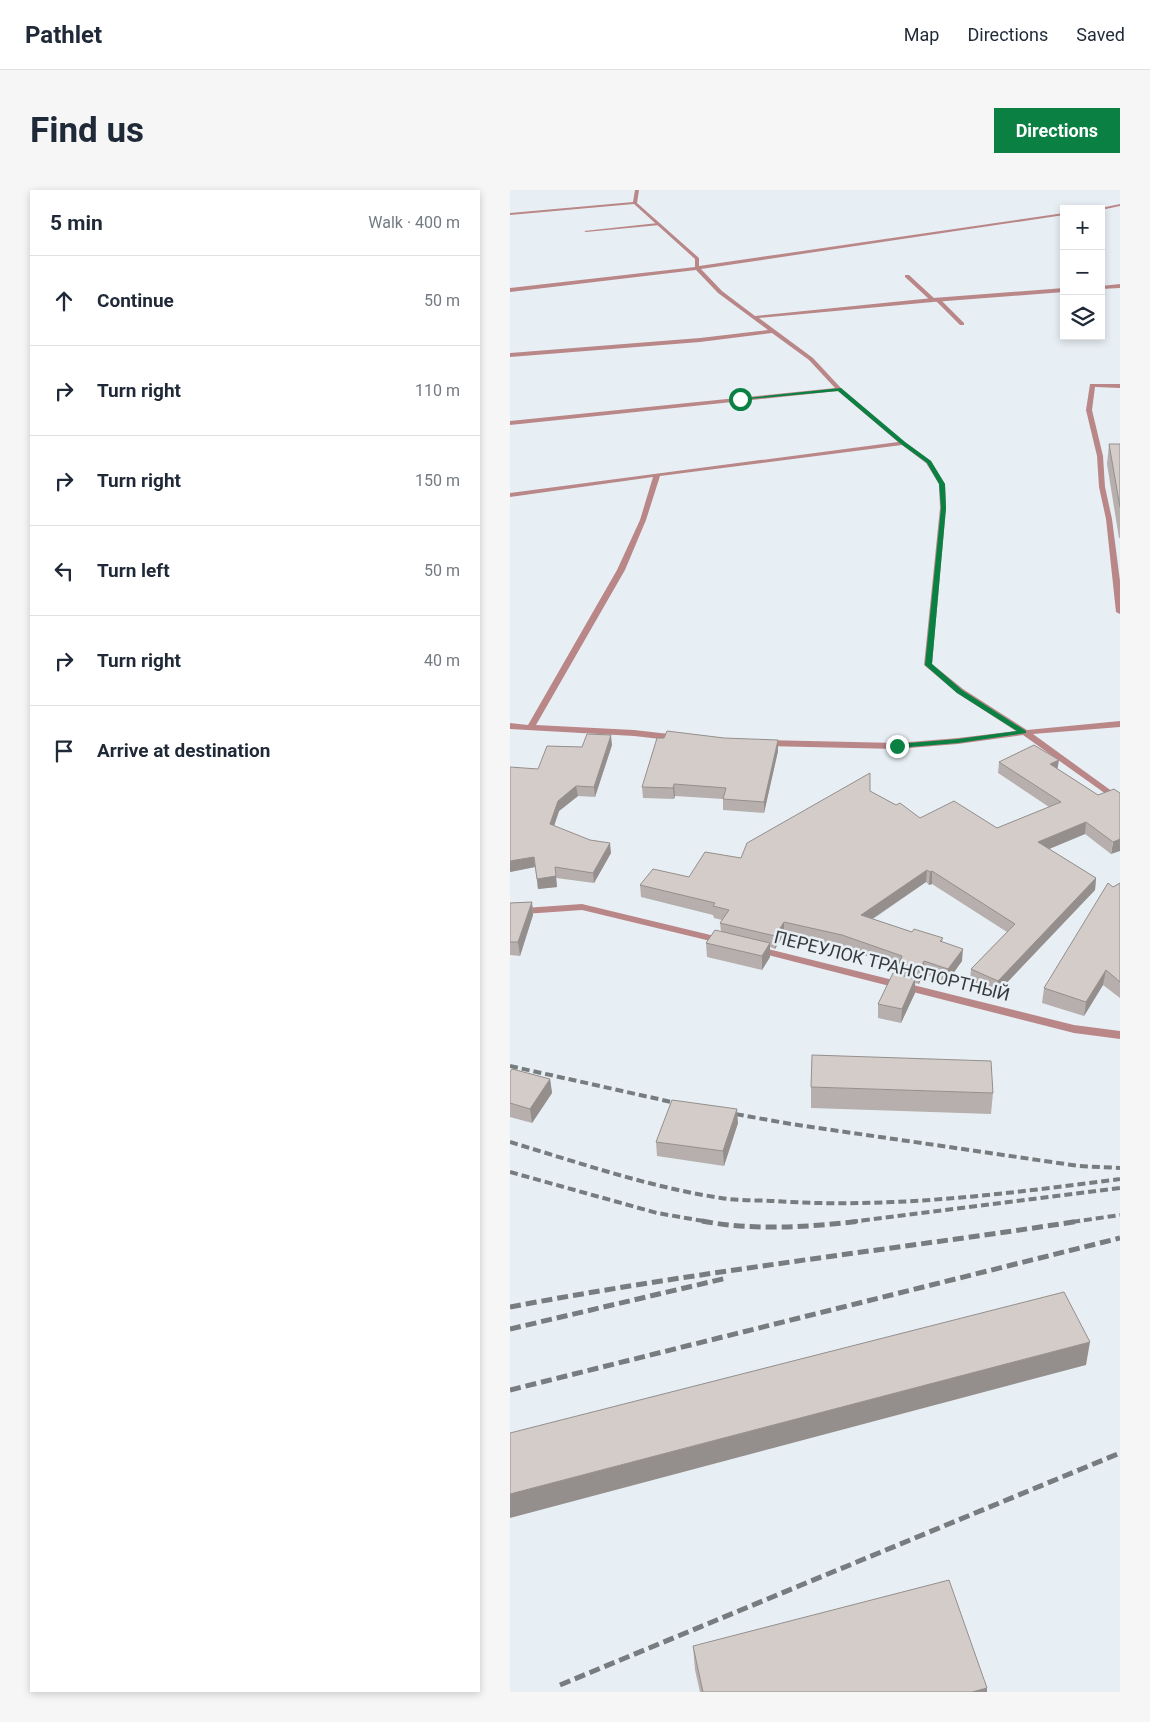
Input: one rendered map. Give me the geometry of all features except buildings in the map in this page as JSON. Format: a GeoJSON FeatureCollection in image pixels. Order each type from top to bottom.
{"type":"FeatureCollection","features":[{"type":"Feature","properties":{"kind":"street"},"geometry":{"type":"LineString","coordinates":[[635,203],[637,190]]}},
{"type":"Feature","properties":{"kind":"street"},"geometry":{"type":"LineString","coordinates":[[510,214],[635,203],[697,259],[696,268]]}},
{"type":"Feature","properties":{"kind":"street"},"geometry":{"type":"LineString","coordinates":[[1105,208],[1120,205]]}},
{"type":"Feature","properties":{"kind":"street"},"geometry":{"type":"LineString","coordinates":[[510,290],[696,268],[1060,215]]}},
{"type":"Feature","properties":{"kind":"street"},"geometry":{"type":"LineString","coordinates":[[586,231],[658,224]]}},
{"type":"Feature","properties":{"kind":"street"},"geometry":{"type":"LineString","coordinates":[[696,268],[720,292],[811,358],[839,389],[903,443],[929,462],[942,484],[943,508],[928,665],[960,691],[1024,732],[1120,801]]}},
{"type":"Feature","properties":{"kind":"street"},"geometry":{"type":"LineString","coordinates":[[907,276],[962,324]]}},
{"type":"Feature","properties":{"kind":"street"},"geometry":{"type":"LineString","coordinates":[[1105,288],[1120,286]]}},
{"type":"Feature","properties":{"kind":"street"},"geometry":{"type":"LineString","coordinates":[[756,317],[935,299],[1060,290]]}},
{"type":"Feature","properties":{"kind":"street"},"geometry":{"type":"LineString","coordinates":[[510,355],[700,340],[775,331]]}},
{"type":"Feature","properties":{"kind":"street"},"geometry":{"type":"LineString","coordinates":[[1120,386],[1092,385],[1089,410],[1100,456],[1102,487],[1109,519],[1120,612]]}},
{"type":"Feature","properties":{"kind":"street"},"geometry":{"type":"LineString","coordinates":[[510,423],[839,389]]}},
{"type":"Feature","properties":{"kind":"street"},"geometry":{"type":"LineString","coordinates":[[510,495],[903,443]]}},
{"type":"Feature","properties":{"kind":"street"},"geometry":{"type":"LineString","coordinates":[[531,727],[621,570],[644,520],[657,476]]}},
{"type":"Feature","properties":{"kind":"street"},"geometry":{"type":"LineString","coordinates":[[753,743],[897,746],[1120,724]]}},
{"type":"Feature","properties":{"kind":"street"},"geometry":{"type":"LineString","coordinates":[[510,726],[634,733],[689,739]]}},
{"type":"Feature","properties":{"kind":"street","name":"ПЕРЕУЛОК ТРАНСПОРТНЫЙ"},"geometry":{"type":"LineString","coordinates":[[510,912],[582,907],[1074,1029],[1120,1035]]}},
{"type":"Feature","properties":{"kind":"railway"},"geometry":{"type":"LineString","coordinates":[[510,1066],[685,1105]]}},
{"type":"Feature","properties":{"kind":"railway"},"geometry":{"type":"LineString","coordinates":[[724,1112],[791,1124],[1079,1166],[1120,1168]]}},
{"type":"Feature","properties":{"kind":"railway"},"geometry":{"type":"LineString","coordinates":[[510,1142],[668,1188],[741,1200],[817,1203],[904,1202],[991,1195],[1120,1179]]}},
{"type":"Feature","properties":{"kind":"railway"},"geometry":{"type":"LineString","coordinates":[[510,1172],[657,1213],[709,1222]]}},
{"type":"Feature","properties":{"kind":"railway"},"geometry":{"type":"LineString","coordinates":[[850,1222],[1120,1188]]}},
{"type":"Feature","properties":{"kind":"railway"},"geometry":{"type":"LineString","coordinates":[[1072,1222],[1120,1215]]}},
{"type":"Feature","properties":{"kind":"railway"},"geometry":{"type":"LineString","coordinates":[[702,1221],[762,1227],[822,1225],[862,1221]]}},
{"type":"Feature","properties":{"kind":"railway"},"geometry":{"type":"LineString","coordinates":[[510,1307],[652,1282],[1080,1221]]}},
{"type":"Feature","properties":{"kind":"railway"},"geometry":{"type":"LineString","coordinates":[[510,1390],[1120,1238]]}},
{"type":"Feature","properties":{"kind":"railway"},"geometry":{"type":"LineString","coordinates":[[510,1329],[727,1278]]}},
{"type":"Feature","properties":{"kind":"railway"},"geometry":{"type":"LineString","coordinates":[[560,1685],[1120,1453]]}},
{"type":"Feature","properties":{"kind":"route"},"geometry":{"type":"LineString","coordinates":[[740,399],[839,389],[903,443],[929,462],[942,484],[943,508],[928,665],[960,691],[1024,732],[958,741],[897,746]]}}]}
